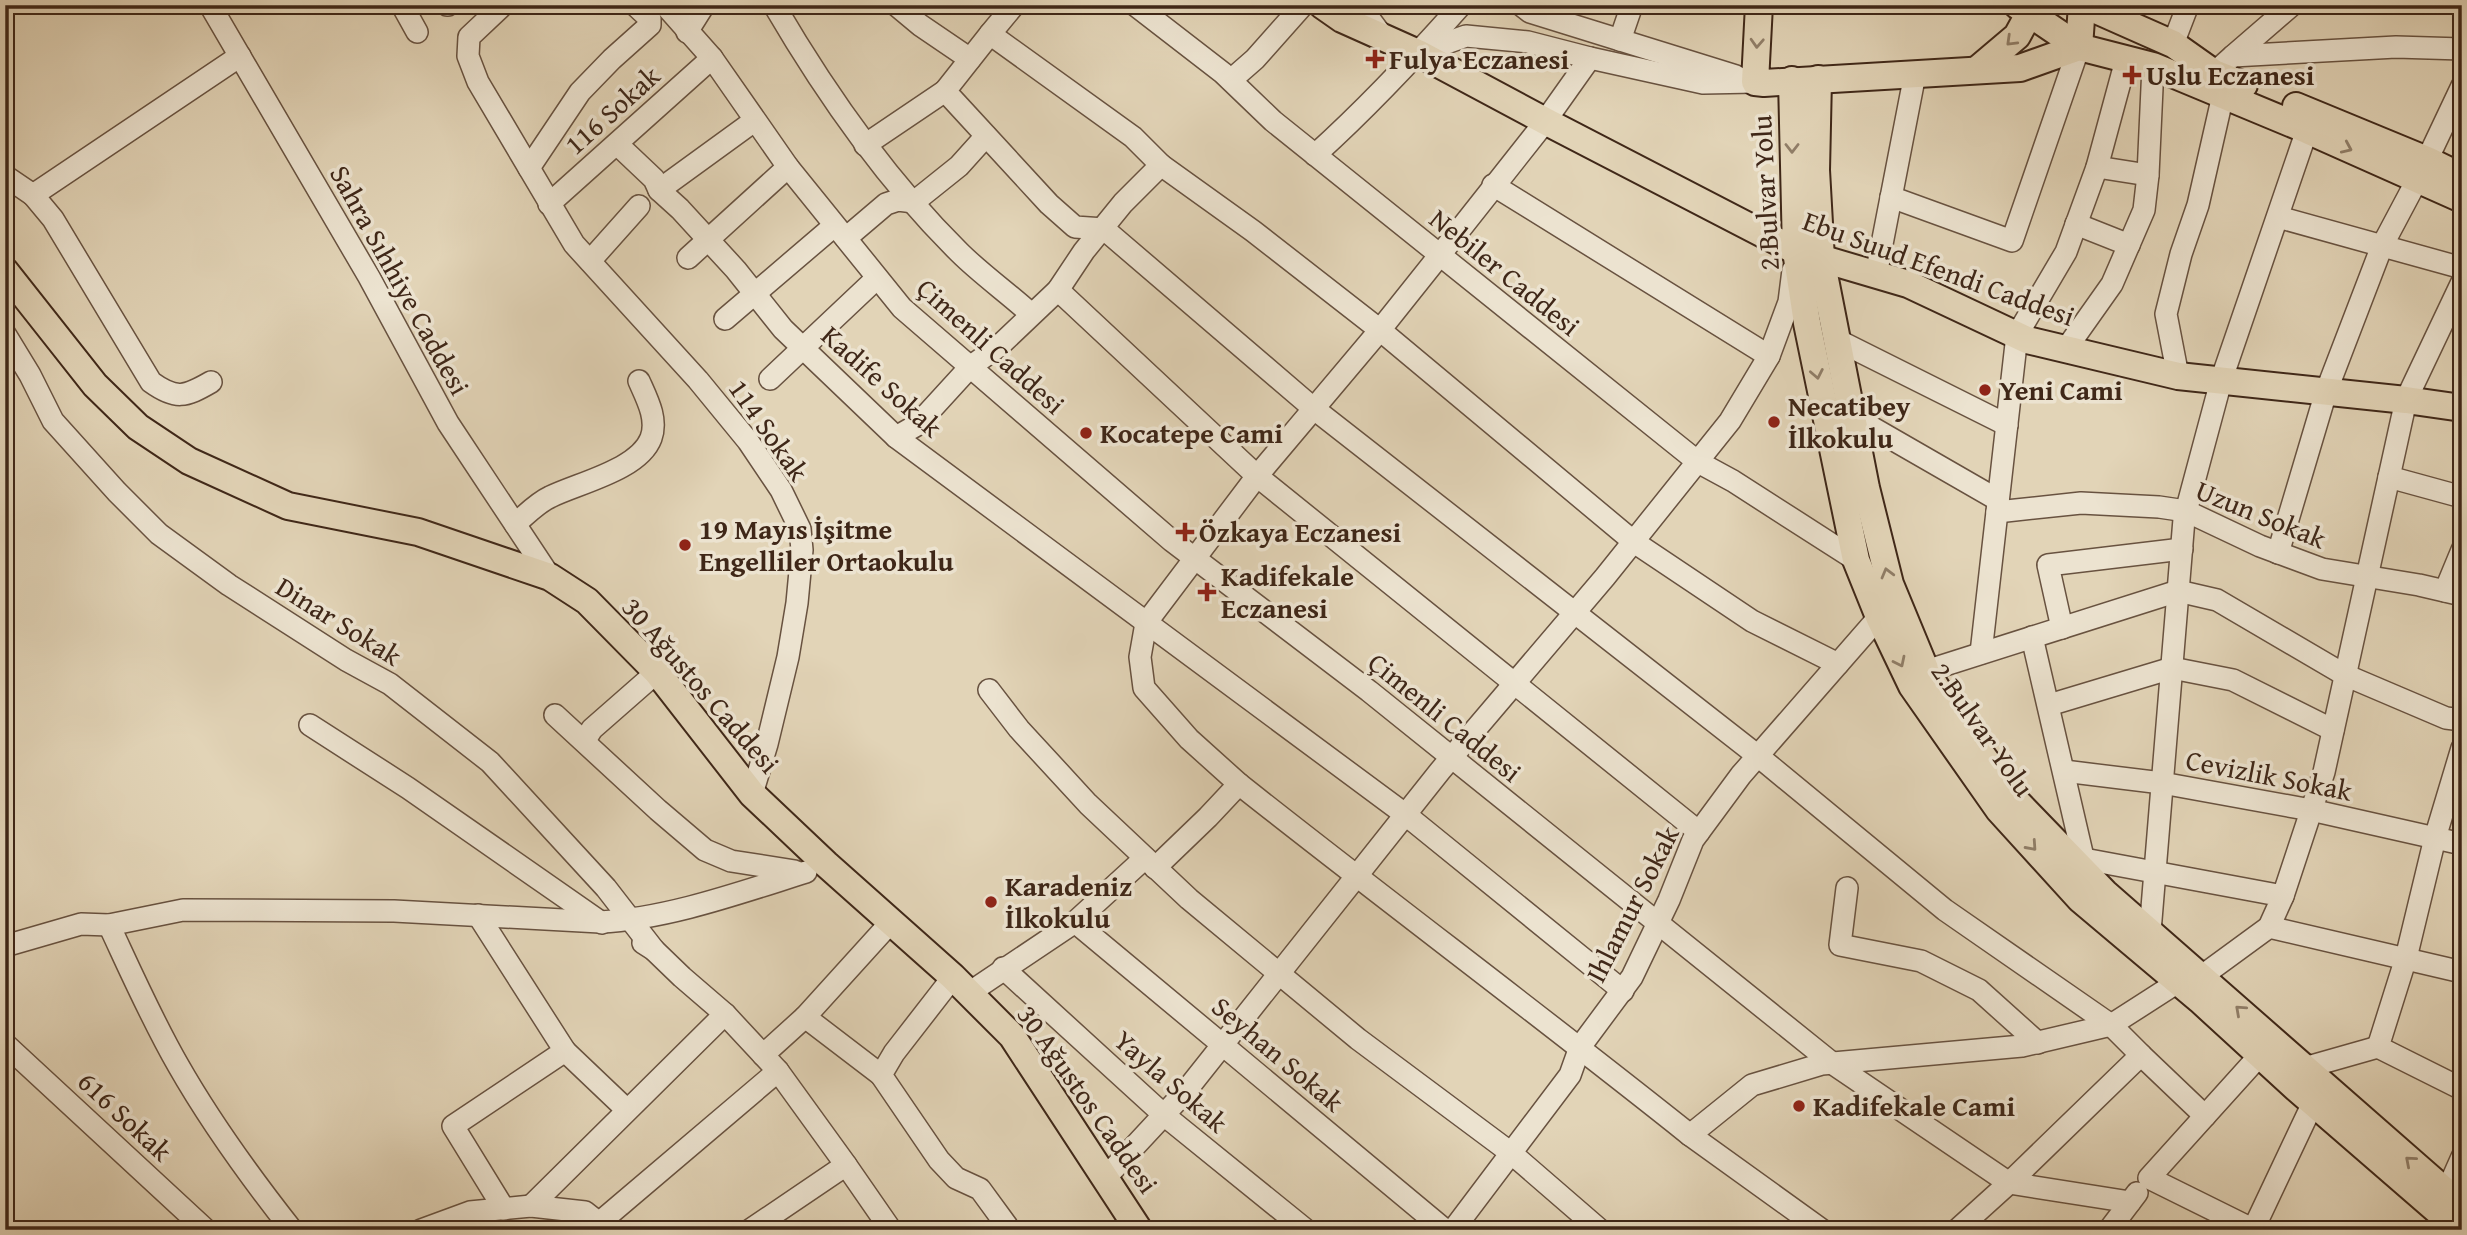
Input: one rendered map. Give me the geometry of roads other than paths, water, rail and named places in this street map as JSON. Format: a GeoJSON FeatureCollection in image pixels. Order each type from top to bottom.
{"type":"FeatureCollection","features":[{"type":"Feature","properties":{"kind":"main road","name":"Ebu Suud Efendi Caddesi"},"geometry":{"type":"LineString","coordinates":[[1322,5],[1342,19],[1418,53],[1796,251],[1908,284],[2026,340],[2178,376],[2462,408]]}},
{"type":"Feature","properties":{"kind":"main road"},"geometry":{"type":"LineString","coordinates":[[1759,5],[1755,82],[2020,68],[2079,47]]}},
{"type":"Feature","properties":{"kind":"main road"},"geometry":{"type":"LineString","coordinates":[[2079,47],[2084,5],[2173,44],[2307,130],[2422,170],[2462,177]]}},
{"type":"Feature","properties":{"kind":"main road"},"geometry":{"type":"LineString","coordinates":[[1978,69],[2017,36],[2027,8],[2079,47],[2153,66],[2223,75],[2422,170],[2462,200]]}},
{"type":"Feature","properties":{"kind":"main road","name":"2.Bulvar Yolu"},"geometry":{"type":"LineString","coordinates":[[1805,80],[1796,251],[1807,323],[1856,560],[1879,617],[1912,686],[1943,734],[1999,810],[2080,899],[2190,979],[2304,1068],[2454,1199]]}},
{"type":"Feature","properties":{"kind":"main road","name":"2.Bulvar Yolu"},"geometry":{"type":"LineString","coordinates":[[1805,80],[1816,170],[1821,259],[1866,488],[1890,584],[1926,671],[2014,799],[2150,932],[2260,1055],[2460,1230]]}},
{"type":"Feature","properties":{"kind":"main road","name":"30 Ağustos Caddesi"},"geometry":{"type":"LineString","coordinates":[[5,271],[95,385],[138,427],[190,461],[288,506],[418,532],[550,577],[587,601],[657,672],[752,794],[816,868],[892,921],[1013,1036],[1139,1230]]}},
{"type":"Feature","properties":{"kind":"street","name":"Sahra Sıhhiye Caddesi"},"geometry":{"type":"LineString","coordinates":[[210,5],[369,277],[448,423],[550,577]]}},
{"type":"Feature","properties":{"kind":"street"},"geometry":{"type":"LineString","coordinates":[[402,5],[417,32]]}},
{"type":"Feature","properties":{"kind":"street","name":"114 Sokak"},"geometry":{"type":"LineString","coordinates":[[503,5],[470,37],[468,56],[478,82],[574,244],[698,380],[748,440],[781,490],[800,529],[802,550],[788,657],[752,794]]}},
{"type":"Feature","properties":{"kind":"street"},"geometry":{"type":"LineString","coordinates":[[529,168],[580,92],[650,25],[650,19],[635,5]]}},
{"type":"Feature","properties":{"kind":"street","name":"Çimenli Caddesi"},"geometry":{"type":"LineString","coordinates":[[665,5],[712,58],[788,167],[902,308],[1172,541],[1369,691],[1832,1063],[2009,1183],[2130,1202]]}},
{"type":"Feature","properties":{"kind":"street"},"geometry":{"type":"LineString","coordinates":[[687,32],[704,5]]}},
{"type":"Feature","properties":{"kind":"street"},"geometry":{"type":"LineString","coordinates":[[774,5],[802,52],[865,145],[959,253],[1031,314]]}},
{"type":"Feature","properties":{"kind":"street"},"geometry":{"type":"LineString","coordinates":[[896,5],[920,26],[970,59]]}},
{"type":"Feature","properties":{"kind":"street"},"geometry":{"type":"LineString","coordinates":[[865,145],[945,91],[1014,5]]}},
{"type":"Feature","properties":{"kind":"street","name":"Nebiler Caddesi"},"geometry":{"type":"LineString","coordinates":[[1135,5],[1231,80],[1273,121],[1439,256],[1698,462],[1733,481],[1856,560]]}},
{"type":"Feature","properties":{"kind":"street"},"geometry":{"type":"LineString","coordinates":[[1231,80],[1255,59],[1303,5]]}},
{"type":"Feature","properties":{"kind":"street"},"geometry":{"type":"LineString","coordinates":[[1359,5],[1383,37]]}},
{"type":"Feature","properties":{"kind":"street"},"geometry":{"type":"LineString","coordinates":[[1315,155],[1347,126],[1461,5]]}},
{"type":"Feature","properties":{"kind":"street"},"geometry":{"type":"LineString","coordinates":[[1521,5],[1530,12],[1755,82]]}},
{"type":"Feature","properties":{"kind":"street"},"geometry":{"type":"LineString","coordinates":[[1620,40],[1632,5]]}},
{"type":"Feature","properties":{"kind":"street"},"geometry":{"type":"LineString","coordinates":[[2173,44],[2188,5]]}},
{"type":"Feature","properties":{"kind":"street"},"geometry":{"type":"LineString","coordinates":[[2178,376],[2166,314],[2181,254],[2198,205],[2223,75],[2292,5]]}},
{"type":"Feature","properties":{"kind":"street"},"geometry":{"type":"LineString","coordinates":[[990,34],[1133,137],[1161,165],[1253,231],[1380,330],[1634,542],[1752,621],[1838,664]]}},
{"type":"Feature","properties":{"kind":"street"},"geometry":{"type":"LineString","coordinates":[[1418,53],[1466,36],[1528,42],[1703,83],[1755,82]]}},
{"type":"Feature","properties":{"kind":"street"},"geometry":{"type":"LineString","coordinates":[[1891,197],[2012,241],[2079,47]]}},
{"type":"Feature","properties":{"kind":"street"},"geometry":{"type":"LineString","coordinates":[[2223,75],[2396,47],[2462,49]]}},
{"type":"Feature","properties":{"kind":"street"},"geometry":{"type":"LineString","coordinates":[[33,195],[240,56]]}},
{"type":"Feature","properties":{"kind":"street","name":"116 Sokak"},"geometry":{"type":"LineString","coordinates":[[550,204],[712,58]]}},
{"type":"Feature","properties":{"kind":"street"},"geometry":{"type":"LineString","coordinates":[[1590,58],[1545,121],[1439,256],[1257,476],[1146,623],[1140,657],[1144,688],[1189,739],[1239,784],[1690,1135],[1822,1230]]}},
{"type":"Feature","properties":{"kind":"street"},"geometry":{"type":"LineString","coordinates":[[1981,653],[2017,335],[2066,252],[2097,167],[2126,60]]}},
{"type":"Feature","properties":{"kind":"street"},"geometry":{"type":"LineString","coordinates":[[2066,349],[2112,284],[2144,210],[2153,66]]}},
{"type":"Feature","properties":{"kind":"street"},"geometry":{"type":"LineString","coordinates":[[1876,275],[1915,74]]}},
{"type":"Feature","properties":{"kind":"street"},"geometry":{"type":"LineString","coordinates":[[2278,553],[2326,392],[2382,246],[2462,86]]}},
{"type":"Feature","properties":{"kind":"street"},"geometry":{"type":"LineString","coordinates":[[945,91],[1049,204],[1075,228],[1104,229],[1312,408],[1758,756],[1945,910],[2110,1025],[2205,1116]]}},
{"type":"Feature","properties":{"kind":"street"},"geometry":{"type":"LineString","coordinates":[[659,190],[754,121]]}},
{"type":"Feature","properties":{"kind":"street"},"geometry":{"type":"LineString","coordinates":[[2150,932],[2186,511],[2221,381],[2307,130]]}},
{"type":"Feature","properties":{"kind":"street"},"geometry":{"type":"LineString","coordinates":[[724,319],[755,292],[840,232],[886,204],[898,200],[914,202],[959,166],[986,136]]}},
{"type":"Feature","properties":{"kind":"street","name":"Kadife Sokak"},"geometry":{"type":"LineString","coordinates":[[617,144],[648,172],[659,190],[680,208],[755,292],[768,312],[896,437],[1406,815],[1623,991]]}},
{"type":"Feature","properties":{"kind":"street"},"geometry":{"type":"LineString","coordinates":[[896,437],[918,425],[970,368],[999,346],[1058,290],[1084,251],[1124,203],[1161,165]]}},
{"type":"Feature","properties":{"kind":"street"},"geometry":{"type":"LineString","coordinates":[[688,258],[788,167]]}},
{"type":"Feature","properties":{"kind":"street"},"geometry":{"type":"LineString","coordinates":[[2097,167],[2148,175]]}},
{"type":"Feature","properties":{"kind":"street"},"geometry":{"type":"LineString","coordinates":[[5,176],[33,195],[53,219],[150,382],[165,393],[183,395],[193,393],[211,382]]}},
{"type":"Feature","properties":{"kind":"street"},"geometry":{"type":"LineString","coordinates":[[1493,185],[1769,356]]}},
{"type":"Feature","properties":{"kind":"street"},"geometry":{"type":"LineString","coordinates":[[590,261],[639,206]]}},
{"type":"Feature","properties":{"kind":"street"},"geometry":{"type":"LineString","coordinates":[[2278,217],[2462,268]]}},
{"type":"Feature","properties":{"kind":"street"},"geometry":{"type":"LineString","coordinates":[[2076,224],[2129,245]]}},
{"type":"Feature","properties":{"kind":"street"},"geometry":{"type":"LineString","coordinates":[[1106,1177],[1164,1115],[1224,1044],[1451,758],[1634,542],[1730,421],[1769,356],[1789,302],[1796,251]]}},
{"type":"Feature","properties":{"kind":"street"},"geometry":{"type":"LineString","coordinates":[[770,379],[877,278]]}},
{"type":"Feature","properties":{"kind":"street"},"geometry":{"type":"LineString","coordinates":[[1690,1135],[1752,1085],[1822,1063],[2022,1046],[2110,1025],[2190,979],[2269,927],[2283,896],[2323,772],[2406,400],[2462,282]]}},
{"type":"Feature","properties":{"kind":"street"},"geometry":{"type":"LineString","coordinates":[[1058,290],[1257,476],[1699,832]]}},
{"type":"Feature","properties":{"kind":"street","name":"Dinar Sokak"},"geometry":{"type":"LineString","coordinates":[[5,334],[53,421],[159,534],[229,586],[346,660],[390,684],[490,762],[607,888],[654,950]]}},
{"type":"Feature","properties":{"kind":"street"},"geometry":{"type":"LineString","coordinates":[[1837,340],[2007,425]]}},
{"type":"Feature","properties":{"kind":"street"},"geometry":{"type":"LineString","coordinates":[[515,524],[547,498],[595,479],[637,457],[651,438],[653,414],[639,381]]}},
{"type":"Feature","properties":{"kind":"street"},"geometry":{"type":"LineString","coordinates":[[1852,416],[1998,506]]}},
{"type":"Feature","properties":{"kind":"street"},"geometry":{"type":"LineString","coordinates":[[2389,477],[2462,497]]}},
{"type":"Feature","properties":{"kind":"street","name":"Uzun Sokak"},"geometry":{"type":"LineString","coordinates":[[1998,506],[2081,503],[2186,511],[2278,553],[2322,569],[2453,594]]}},
{"type":"Feature","properties":{"kind":"street"},"geometry":{"type":"LineString","coordinates":[[2062,628],[2048,565],[2182,549]]}},
{"type":"Feature","properties":{"kind":"street"},"geometry":{"type":"LineString","coordinates":[[2453,594],[2462,550]]}},
{"type":"Feature","properties":{"kind":"street"},"geometry":{"type":"LineString","coordinates":[[1926,671],[2178,591],[2217,600],[2345,675],[2446,718],[2462,720]]}},
{"type":"Feature","properties":{"kind":"street","name":"Ihlamur Sokak"},"geometry":{"type":"LineString","coordinates":[[1453,1230],[1570,1075],[1580,1047],[1623,991],[1658,922],[1693,840],[1758,756],[1879,617]]}},
{"type":"Feature","properties":{"kind":"street"},"geometry":{"type":"LineString","coordinates":[[2032,637],[2085,867],[2155,873],[2283,896]]}},
{"type":"Feature","properties":{"kind":"street"},"geometry":{"type":"LineString","coordinates":[[2049,705],[2172,668],[2233,680],[2333,730]]}},
{"type":"Feature","properties":{"kind":"street"},"geometry":{"type":"LineString","coordinates":[[585,740],[592,729],[657,672]]}},
{"type":"Feature","properties":{"kind":"street"},"geometry":{"type":"LineString","coordinates":[[989,690],[1019,729],[1088,804],[1189,899],[1358,1039],[1511,1153],[1600,1230]]}},
{"type":"Feature","properties":{"kind":"street"},"geometry":{"type":"LineString","coordinates":[[555,715],[705,850],[731,860],[782,871],[816,868]]}},
{"type":"Feature","properties":{"kind":"street"},"geometry":{"type":"LineString","coordinates":[[310,725],[408,788],[600,922],[654,950],[725,1014],[778,1071],[891,1230]]}},
{"type":"Feature","properties":{"kind":"street"},"geometry":{"type":"LineString","coordinates":[[2378,1047],[2406,958],[2435,838],[2462,748]]}},
{"type":"Feature","properties":{"kind":"street","name":"Cevizlik Sokak"},"geometry":{"type":"LineString","coordinates":[[2064,771],[2162,783],[2311,810],[2462,845]]}},
{"type":"Feature","properties":{"kind":"street"},"geometry":{"type":"LineString","coordinates":[[881,1075],[894,1053],[961,985],[1003,968],[1075,922],[1208,817],[1239,784]]}},
{"type":"Feature","properties":{"kind":"street"},"geometry":{"type":"LineString","coordinates":[[5,946],[81,924],[108,925],[183,909],[394,911],[600,922],[632,920],[743,891],[816,868]]}},
{"type":"Feature","properties":{"kind":"street"},"geometry":{"type":"LineString","coordinates":[[1847,888],[1840,946],[1921,961],[1979,990],[2038,1042]]}},
{"type":"Feature","properties":{"kind":"street"},"geometry":{"type":"LineString","coordinates":[[478,915],[565,1051],[627,1110]]}},
{"type":"Feature","properties":{"kind":"street"},"geometry":{"type":"LineString","coordinates":[[763,1055],[805,1017],[892,921]]}},
{"type":"Feature","properties":{"kind":"street","name":"Seyhan Sokak"},"geometry":{"type":"LineString","coordinates":[[1075,922],[1445,1230]]}},
{"type":"Feature","properties":{"kind":"street"},"geometry":{"type":"LineString","coordinates":[[108,925],[179,1066],[227,1142],[292,1230]]}},
{"type":"Feature","properties":{"kind":"street"},"geometry":{"type":"LineString","coordinates":[[2269,927],[2462,972]]}},
{"type":"Feature","properties":{"kind":"street","name":"Yayla Sokak"},"geometry":{"type":"LineString","coordinates":[[1003,968],[1164,1115],[1306,1230]]}},
{"type":"Feature","properties":{"kind":"street"},"geometry":{"type":"LineString","coordinates":[[531,1206],[725,1014]]}},
{"type":"Feature","properties":{"kind":"street"},"geometry":{"type":"LineString","coordinates":[[805,1017],[881,1075],[939,1160],[956,1178],[980,1189],[1010,1230]]}},
{"type":"Feature","properties":{"kind":"street","name":"616 Sokak"},"geometry":{"type":"LineString","coordinates":[[5,1044],[206,1230]]}},
{"type":"Feature","properties":{"kind":"street"},"geometry":{"type":"LineString","coordinates":[[2304,1068],[2378,1047],[2462,1089]]}},
{"type":"Feature","properties":{"kind":"street"},"geometry":{"type":"LineString","coordinates":[[504,1209],[453,1126],[565,1051]]}},
{"type":"Feature","properties":{"kind":"street"},"geometry":{"type":"LineString","coordinates":[[1957,1230],[2141,1055]]}},
{"type":"Feature","properties":{"kind":"street"},"geometry":{"type":"LineString","coordinates":[[2109,1230],[2149,1178],[2260,1055]]}},
{"type":"Feature","properties":{"kind":"street"},"geometry":{"type":"LineString","coordinates":[[421,1230],[470,1212],[531,1206],[585,1212],[601,1226],[778,1071]]}},
{"type":"Feature","properties":{"kind":"street"},"geometry":{"type":"LineString","coordinates":[[2149,1178],[2253,1230],[2313,1103]]}},
{"type":"Feature","properties":{"kind":"street"},"geometry":{"type":"LineString","coordinates":[[2454,1199],[2462,1157]]}},
{"type":"Feature","properties":{"kind":"street"},"geometry":{"type":"LineString","coordinates":[[750,1230],[846,1165]]}},
{"type":"Feature","properties":{"kind":"place","name":"Fulya Eczanesi"},"geometry":{"type":"Point","coordinates":[1375,59]}},
{"type":"Feature","properties":{"kind":"place","name":"Uslu Eczanesi"},"geometry":{"type":"Point","coordinates":[2132,75]}},
{"type":"Feature","properties":{"kind":"place","name":"Yeni Cami"},"geometry":{"type":"Point","coordinates":[1985,390]}},
{"type":"Feature","properties":{"kind":"place","name":"Necatibey İlkokulu"},"geometry":{"type":"Point","coordinates":[1774,422]}},
{"type":"Feature","properties":{"kind":"place","name":"Kocatepe Cami"},"geometry":{"type":"Point","coordinates":[1086,433]}},
{"type":"Feature","properties":{"kind":"place","name":"Özkaya Eczanesi"},"geometry":{"type":"Point","coordinates":[1185,532]}},
{"type":"Feature","properties":{"kind":"place","name":"19 Mayıs İşitme Engelliler Ortaokulu"},"geometry":{"type":"Point","coordinates":[685,545]}},
{"type":"Feature","properties":{"kind":"place","name":"Kadifekale Eczanesi"},"geometry":{"type":"Point","coordinates":[1207,592]}},
{"type":"Feature","properties":{"kind":"place","name":"Karadeniz İlkokulu"},"geometry":{"type":"Point","coordinates":[991,902]}},
{"type":"Feature","properties":{"kind":"place","name":"Kadifekale Cami"},"geometry":{"type":"Point","coordinates":[1799,1106]}}]}
